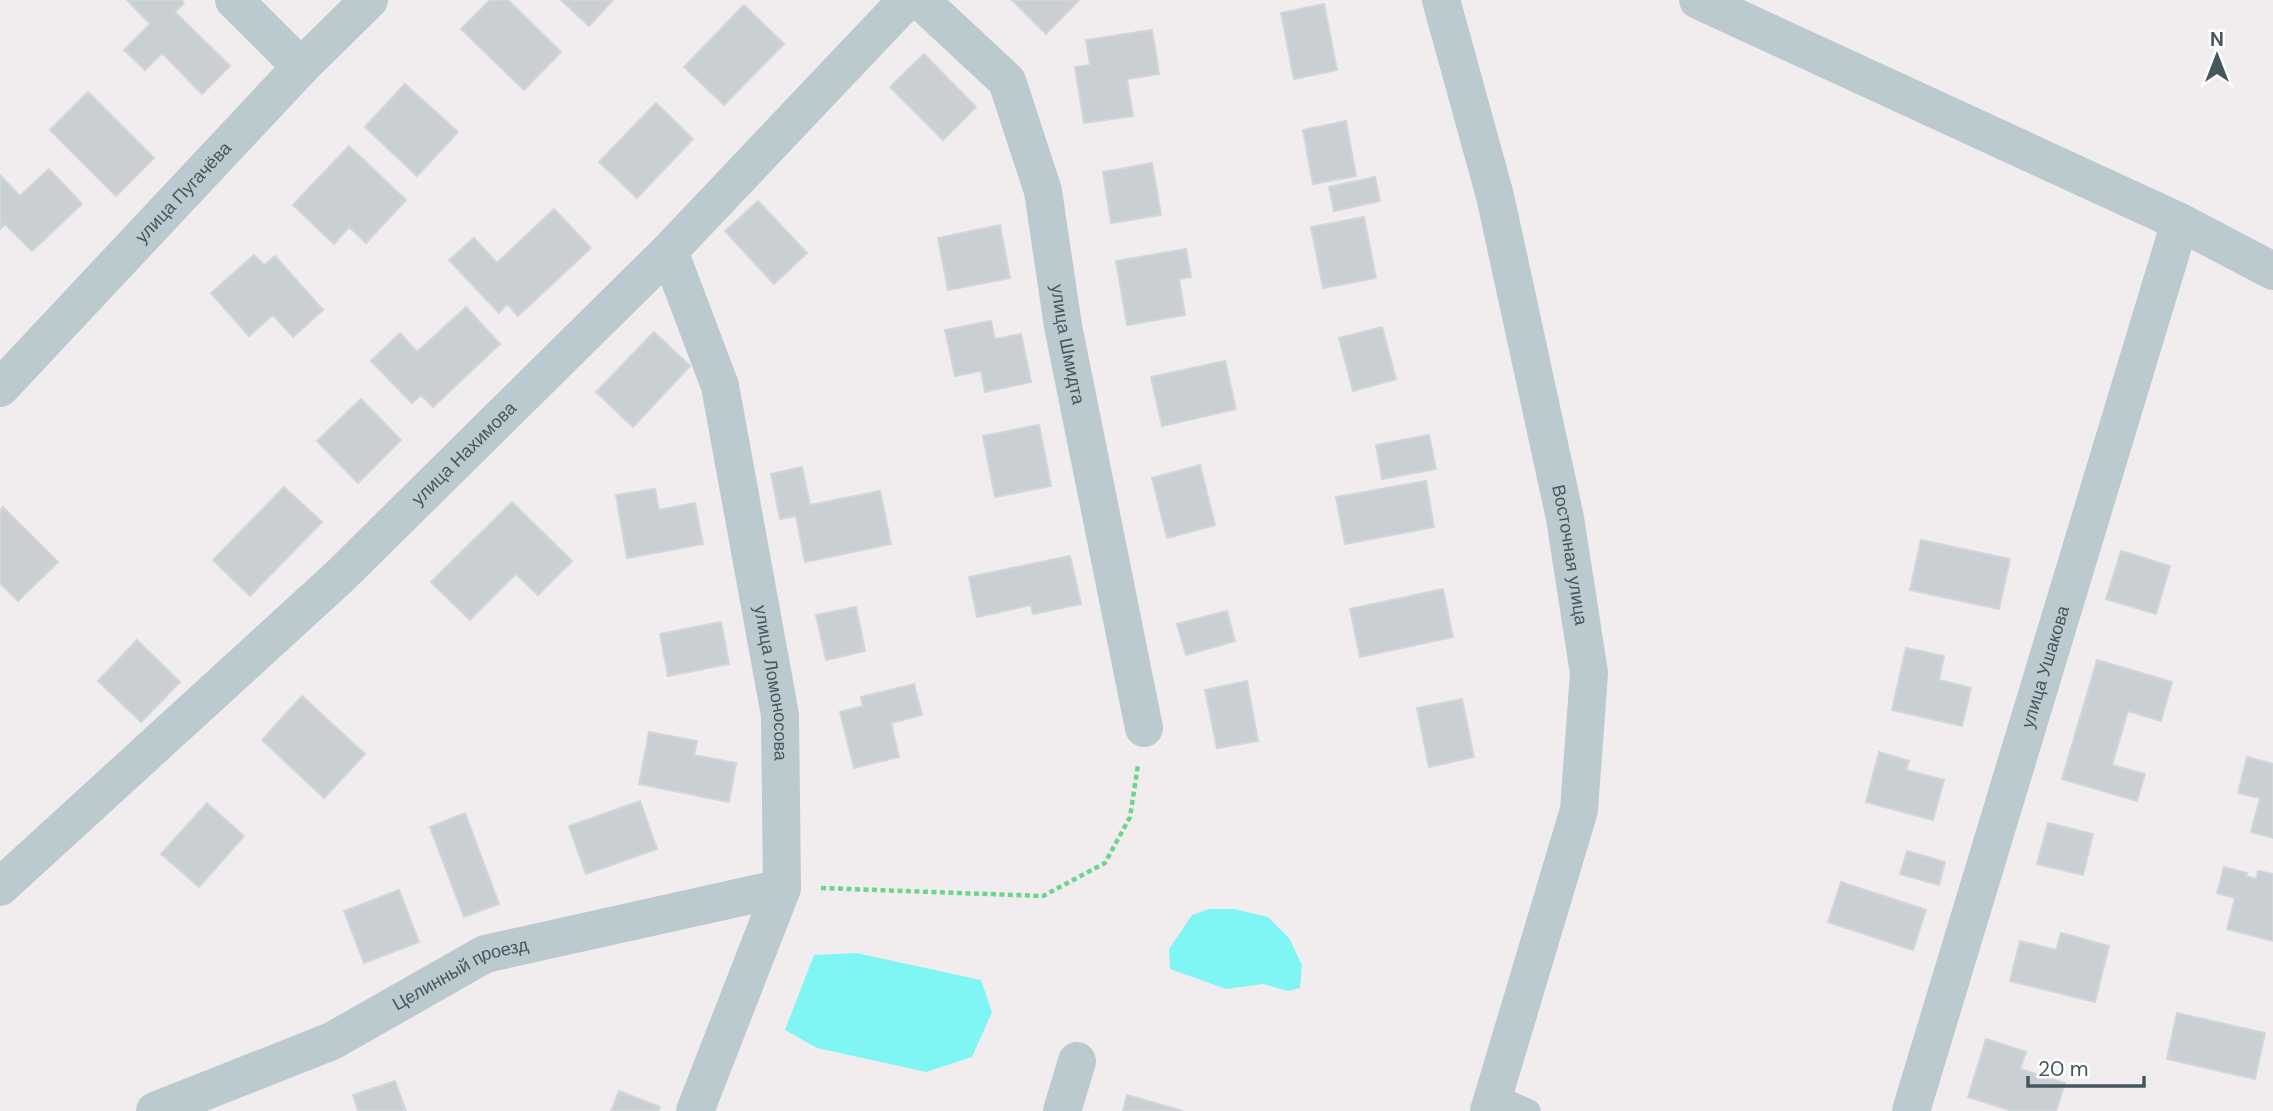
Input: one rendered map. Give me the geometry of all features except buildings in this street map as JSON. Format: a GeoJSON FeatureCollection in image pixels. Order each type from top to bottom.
{"type":"FeatureCollection","features":[{"type":"Feature","properties":{"kind":"street"},"geometry":{"type":"LineString","coordinates":[[234,0],[301,67]]}},
{"type":"Feature","properties":{"kind":"street","name":"улица Пугачёва"},"geometry":{"type":"LineString","coordinates":[[0,388],[301,67],[369,0]]}},
{"type":"Feature","properties":{"kind":"street","name":"улица Нахимова"},"geometry":{"type":"LineString","coordinates":[[0,887],[339,577],[669,251],[907,0]]}},
{"type":"Feature","properties":{"kind":"street","name":"улица Шмидта"},"geometry":{"type":"LineString","coordinates":[[920,0],[1007,81],[1043,191],[1063,326],[1144,728]]}},
{"type":"Feature","properties":{"kind":"street","name":"Восточная улица"},"geometry":{"type":"LineString","coordinates":[[1441,0],[1500,223],[1565,518],[1590,673],[1579,810],[1492,1103]]}},
{"type":"Feature","properties":{"kind":"street"},"geometry":{"type":"LineString","coordinates":[[1698,0],[2180,222],[2273,271]]}},
{"type":"Feature","properties":{"kind":"street","name":"улица Ушакова"},"geometry":{"type":"LineString","coordinates":[[1911,1111],[2180,222]]}},
{"type":"Feature","properties":{"kind":"street","name":"улица Ломоносова"},"geometry":{"type":"LineString","coordinates":[[669,251],[720,386],[780,715],[782,888],[695,1111]]}},
{"type":"Feature","properties":{"kind":"street","name":"Целинный проезд"},"geometry":{"type":"LineString","coordinates":[[155,1111],[332,1041],[485,954],[782,888]]}},
{"type":"Feature","properties":{"kind":"street"},"geometry":{"type":"LineString","coordinates":[[1062,1111],[1077,1061]]}},
{"type":"Feature","properties":{"kind":"lane"},"geometry":{"type":"LineString","coordinates":[[1492,1103],[1529,1111]]}},
{"type":"Feature","properties":{"kind":"path"},"geometry":{"type":"LineString","coordinates":[[782,888],[842,887],[1043,896],[1105,863],[1130,817],[1144,728]]}},
{"type":"Feature","properties":{"kind":"water"},"geometry":{"type":"Polygon","coordinates":[[[1209,909],[1234,909],[1268,917],[1289,938],[1302,965],[1300,988],[1288,991],[1263,984],[1226,989],[1170,969],[1169,949],[1192,915],[1209,909]]]}},
{"type":"Feature","properties":{"kind":"water"},"geometry":{"type":"Polygon","coordinates":[[[856,953],[981,980],[992,1012],[972,1057],[926,1072],[817,1048],[785,1030],[814,955],[856,953]]]}}]}
